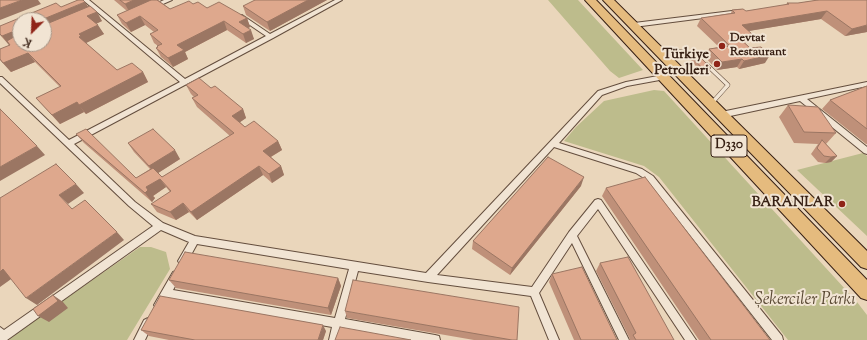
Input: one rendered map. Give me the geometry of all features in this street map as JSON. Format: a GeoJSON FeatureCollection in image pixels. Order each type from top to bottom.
{"type":"FeatureCollection","features":[{"type":"Feature","properties":{"kind":"highway","name":"D330"},"geometry":{"type":"LineString","coordinates":[[590,0],[867,293]]}},
{"type":"Feature","properties":{"kind":"highway","name":"D330"},"geometry":{"type":"LineString","coordinates":[[608,0],[867,262]]}},
{"type":"Feature","properties":{"kind":"street"},"geometry":{"type":"LineString","coordinates":[[86,0],[185,82]]}},
{"type":"Feature","properties":{"kind":"street"},"geometry":{"type":"LineString","coordinates":[[148,9],[169,0]]}},
{"type":"Feature","properties":{"kind":"street"},"geometry":{"type":"LineString","coordinates":[[70,143],[339,0]]}},
{"type":"Feature","properties":{"kind":"street"},"geometry":{"type":"LineString","coordinates":[[92,14],[99,11]]}},
{"type":"Feature","properties":{"kind":"street"},"geometry":{"type":"LineString","coordinates":[[234,12],[271,37]]}},
{"type":"Feature","properties":{"kind":"street"},"geometry":{"type":"LineString","coordinates":[[239,15],[245,12]]}},
{"type":"Feature","properties":{"kind":"street"},"geometry":{"type":"LineString","coordinates":[[634,25],[743,12]]}},
{"type":"Feature","properties":{"kind":"street"},"geometry":{"type":"LineString","coordinates":[[114,24],[121,21]]}},
{"type":"Feature","properties":{"kind":"street"},"geometry":{"type":"LineString","coordinates":[[428,278],[600,93],[626,84],[663,77]]}},
{"type":"Feature","properties":{"kind":"street"},"geometry":{"type":"LineString","coordinates":[[0,79],[70,143],[132,204],[160,226],[195,240],[354,267],[534,292]]}},
{"type":"Feature","properties":{"kind":"street"},"geometry":{"type":"LineString","coordinates":[[721,115],[867,84]]}},
{"type":"Feature","properties":{"kind":"street"},"geometry":{"type":"LineString","coordinates":[[801,98],[867,151]]}},
{"type":"Feature","properties":{"kind":"street"},"geometry":{"type":"LineString","coordinates":[[553,144],[639,171],[650,178],[778,340]]}},
{"type":"Feature","properties":{"kind":"street"},"geometry":{"type":"LineString","coordinates":[[534,292],[572,235],[598,202],[691,340]]}},
{"type":"Feature","properties":{"kind":"street"},"geometry":{"type":"LineString","coordinates":[[0,332],[3,337],[160,226]]}},
{"type":"Feature","properties":{"kind":"street"},"geometry":{"type":"LineString","coordinates":[[572,235],[624,340]]}},
{"type":"Feature","properties":{"kind":"street"},"geometry":{"type":"LineString","coordinates":[[138,340],[195,240]]}},
{"type":"Feature","properties":{"kind":"street"},"geometry":{"type":"LineString","coordinates":[[334,340],[340,324],[354,267]]}},
{"type":"Feature","properties":{"kind":"street"},"geometry":{"type":"LineString","coordinates":[[534,292],[554,340]]}},
{"type":"Feature","properties":{"kind":"street"},"geometry":{"type":"LineString","coordinates":[[165,293],[435,340]]}},
{"type":"Feature","properties":{"kind":"lane"},"geometry":{"type":"LineString","coordinates":[[653,47],[697,54],[728,85],[711,104]]}},
{"type":"Feature","properties":{"kind":"green space"},"geometry":{"type":"Polygon","coordinates":[[[548,0],[578,0],[643,70],[619,78],[610,71],[548,0]]]}},
{"type":"Feature","properties":{"kind":"green space","name":"Şekerciler Parkı"},"geometry":{"type":"Polygon","coordinates":[[[654,90],[664,91],[857,302],[867,315],[867,340],[788,340],[659,177],[644,166],[564,141],[576,127],[604,101],[654,90]]]}},
{"type":"Feature","properties":{"kind":"green space"},"geometry":{"type":"Polygon","coordinates":[[[863,153],[867,156],[867,236],[797,170],[863,153]]]}},
{"type":"Feature","properties":{"kind":"green space"},"geometry":{"type":"Polygon","coordinates":[[[140,247],[151,247],[166,252],[170,269],[127,340],[9,340],[22,329],[140,247]]]}},
{"type":"Feature","properties":{"kind":"building"},"geometry":{"type":"Polygon","coordinates":[[[0,0],[22,0],[0,8],[0,0]]]}},
{"type":"Feature","properties":{"kind":"building"},"geometry":{"type":"Polygon","coordinates":[[[78,0],[83,0],[85,2],[52,16],[52,12],[34,12],[56,3],[61,7],[78,0]]]}},
{"type":"Feature","properties":{"kind":"building"},"geometry":{"type":"Polygon","coordinates":[[[120,0],[134,0],[125,4],[120,0]]]}},
{"type":"Feature","properties":{"kind":"building"},"geometry":{"type":"Polygon","coordinates":[[[151,0],[157,0],[170,9],[189,1],[193,4],[198,2],[207,8],[219,2],[247,18],[239,22],[251,30],[243,34],[224,21],[177,45],[184,50],[168,58],[156,48],[162,44],[150,34],[158,30],[140,16],[126,23],[117,15],[151,0]]]}},
{"type":"Feature","properties":{"kind":"building"},"geometry":{"type":"Polygon","coordinates":[[[255,0],[308,0],[267,22],[243,6],[255,0]]]}},
{"type":"Feature","properties":{"kind":"building"},"geometry":{"type":"Polygon","coordinates":[[[818,0],[867,0],[867,25],[852,29],[827,11],[742,25],[752,34],[737,36],[750,48],[761,47],[770,55],[744,61],[742,59],[722,62],[709,49],[730,46],[701,18],[735,13],[732,10],[743,9],[746,11],[789,4],[787,3],[818,0]]]}},
{"type":"Feature","properties":{"kind":"building"},"geometry":{"type":"Polygon","coordinates":[[[90,6],[97,12],[87,16],[98,25],[79,34],[81,36],[79,37],[117,70],[132,63],[143,72],[79,105],[77,102],[52,115],[36,98],[61,86],[28,53],[3,63],[0,59],[0,49],[10,45],[7,41],[12,38],[12,52],[52,52],[52,22],[90,6]]]}},
{"type":"Feature","properties":{"kind":"building"},"geometry":{"type":"Polygon","coordinates":[[[12,21],[12,32],[2,36],[0,34],[0,26],[12,21]]]}},
{"type":"Feature","properties":{"kind":"building"},"geometry":{"type":"Polygon","coordinates":[[[698,55],[711,68],[703,69],[691,56],[698,55]]]}},
{"type":"Feature","properties":{"kind":"building"},"geometry":{"type":"Polygon","coordinates":[[[199,78],[211,88],[215,86],[243,109],[232,116],[245,127],[254,121],[278,141],[263,151],[281,166],[269,174],[259,166],[191,212],[183,203],[170,212],[151,204],[171,191],[160,179],[146,187],[148,190],[145,193],[76,134],[86,129],[136,178],[153,168],[162,177],[234,133],[192,98],[198,95],[186,85],[199,78]]]}},
{"type":"Feature","properties":{"kind":"building"},"geometry":{"type":"Polygon","coordinates":[[[867,86],[867,129],[830,100],[867,86]]]}},
{"type":"Feature","properties":{"kind":"building"},"geometry":{"type":"Polygon","coordinates":[[[788,105],[818,107],[836,133],[804,132],[788,105]]]}},
{"type":"Feature","properties":{"kind":"building"},"geometry":{"type":"Polygon","coordinates":[[[0,109],[37,146],[0,167],[0,109]]]}},
{"type":"Feature","properties":{"kind":"building"},"geometry":{"type":"Polygon","coordinates":[[[153,129],[175,150],[149,166],[128,143],[153,129]]]}},
{"type":"Feature","properties":{"kind":"building"},"geometry":{"type":"Polygon","coordinates":[[[822,140],[837,156],[824,156],[817,148],[822,140]]]}},
{"type":"Feature","properties":{"kind":"building"},"geometry":{"type":"Polygon","coordinates":[[[548,157],[584,177],[512,268],[473,241],[548,157]]]}},
{"type":"Feature","properties":{"kind":"building"},"geometry":{"type":"Polygon","coordinates":[[[56,164],[76,184],[59,195],[72,209],[85,200],[117,232],[26,298],[3,269],[0,272],[0,198],[56,164]]]}},
{"type":"Feature","properties":{"kind":"building"},"geometry":{"type":"Polygon","coordinates":[[[645,177],[770,340],[711,340],[606,188],[645,177]]]}},
{"type":"Feature","properties":{"kind":"building"},"geometry":{"type":"Polygon","coordinates":[[[185,252],[338,278],[328,308],[169,280],[185,252]]]}},
{"type":"Feature","properties":{"kind":"building"},"geometry":{"type":"Polygon","coordinates":[[[628,257],[674,340],[636,340],[633,335],[636,333],[600,263],[628,257]]]}},
{"type":"Feature","properties":{"kind":"building"},"geometry":{"type":"Polygon","coordinates":[[[582,267],[617,340],[581,340],[552,274],[582,267]]]}},
{"type":"Feature","properties":{"kind":"building"},"geometry":{"type":"Polygon","coordinates":[[[353,280],[519,307],[517,340],[345,311],[353,280]]]}},
{"type":"Feature","properties":{"kind":"building"},"geometry":{"type":"Polygon","coordinates":[[[53,295],[58,301],[38,316],[33,309],[53,295]]]}},
{"type":"Feature","properties":{"kind":"building"},"geometry":{"type":"Polygon","coordinates":[[[160,296],[323,325],[318,340],[195,340],[141,330],[160,296]]]}},
{"type":"Feature","properties":{"kind":"building"},"geometry":{"type":"Polygon","coordinates":[[[340,327],[411,340],[335,340],[340,327]]]}},
{"type":"Feature","properties":{"kind":"place","name":"Devtat Restaurant"},"geometry":{"type":"Point","coordinates":[722,46]}},
{"type":"Feature","properties":{"kind":"place","name":"Türkiye Petrolleri"},"geometry":{"type":"Point","coordinates":[717,64]}},
{"type":"Feature","properties":{"kind":"place","name":"BARANLAR"},"geometry":{"type":"Point","coordinates":[842,204]}}]}
